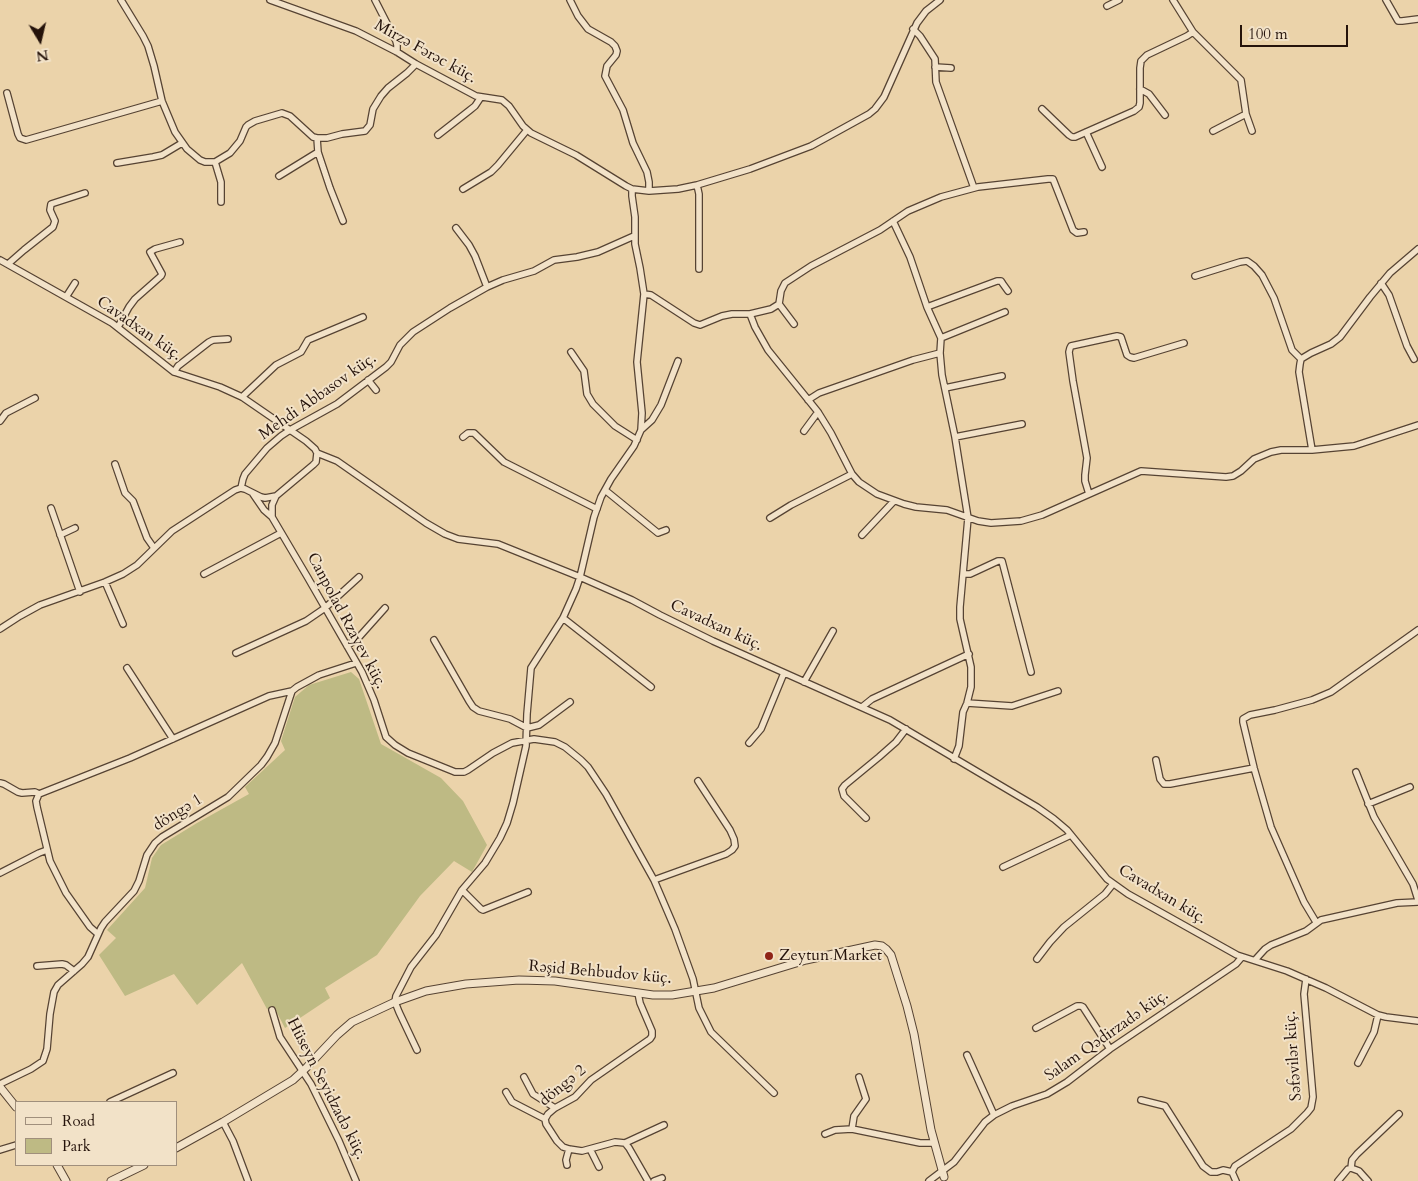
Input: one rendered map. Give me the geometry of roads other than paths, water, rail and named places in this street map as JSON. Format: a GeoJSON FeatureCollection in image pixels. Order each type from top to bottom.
{"type":"FeatureCollection","features":[{"type":"Feature","properties":{"kind":"street"},"geometry":{"type":"LineString","coordinates":[[121,0],[144,36],[154,66],[162,101],[175,132],[182,143],[200,160],[205,162],[215,162],[230,153],[240,142],[248,124],[282,113],[290,116],[313,137],[317,138],[328,138],[366,131],[370,125],[373,109],[381,96],[416,64]]}},
{"type":"Feature","properties":{"kind":"street","name":"Mirzə Fərəc küç."},"geometry":{"type":"LineString","coordinates":[[270,0],[356,31],[469,93],[502,100],[509,106],[527,130],[576,155],[632,189]]}},
{"type":"Feature","properties":{"kind":"street"},"geometry":{"type":"LineString","coordinates":[[375,0],[396,41],[397,52]]}},
{"type":"Feature","properties":{"kind":"street"},"geometry":{"type":"LineString","coordinates":[[570,0],[578,16],[588,29],[612,42],[617,50],[616,55],[607,66],[605,76],[622,110],[633,143],[647,172],[649,191]]}},
{"type":"Feature","properties":{"kind":"street"},"geometry":{"type":"LineString","coordinates":[[417,1050],[395,1002],[398,990],[411,967],[436,935],[462,890],[485,863],[500,838],[525,755],[531,668],[563,618],[580,577],[597,509],[605,490],[637,440],[641,430],[642,413],[637,362],[644,294],[634,236],[635,217],[632,189],[649,191],[678,189],[730,176],[798,152],[869,114],[887,92],[913,29],[920,18],[940,0]]}},
{"type":"Feature","properties":{"kind":"street"},"geometry":{"type":"LineString","coordinates":[[1107,6],[1119,0]]}},
{"type":"Feature","properties":{"kind":"street"},"geometry":{"type":"LineString","coordinates":[[1173,0],[1193,32],[1241,80],[1246,114],[1252,131]]}},
{"type":"Feature","properties":{"kind":"street"},"geometry":{"type":"LineString","coordinates":[[1386,0],[1398,21],[1418,19]]}},
{"type":"Feature","properties":{"kind":"street"},"geometry":{"type":"LineString","coordinates":[[913,29],[935,59],[936,82],[974,188]]}},
{"type":"Feature","properties":{"kind":"street"},"geometry":{"type":"LineString","coordinates":[[1042,109],[1069,135],[1075,136],[1134,111],[1138,107],[1141,61],[1147,55],[1193,32]]}},
{"type":"Feature","properties":{"kind":"street"},"geometry":{"type":"LineString","coordinates":[[936,67],[951,68]]}},
{"type":"Feature","properties":{"kind":"street"},"geometry":{"type":"LineString","coordinates":[[1140,89],[1149,94],[1164,115]]}},
{"type":"Feature","properties":{"kind":"street"},"geometry":{"type":"LineString","coordinates":[[7,93],[18,134],[20,138],[26,140],[162,101]]}},
{"type":"Feature","properties":{"kind":"street"},"geometry":{"type":"LineString","coordinates":[[438,135],[475,106],[481,97]]}},
{"type":"Feature","properties":{"kind":"street"},"geometry":{"type":"LineString","coordinates":[[1213,131],[1246,114]]}},
{"type":"Feature","properties":{"kind":"street"},"geometry":{"type":"LineString","coordinates":[[463,189],[491,172],[527,130]]}},
{"type":"Feature","properties":{"kind":"street"},"geometry":{"type":"LineString","coordinates":[[1086,132],[1102,167]]}},
{"type":"Feature","properties":{"kind":"street"},"geometry":{"type":"LineString","coordinates":[[317,138],[318,152],[343,221]]}},
{"type":"Feature","properties":{"kind":"street"},"geometry":{"type":"LineString","coordinates":[[117,164],[153,157],[182,143]]}},
{"type":"Feature","properties":{"kind":"street"},"geometry":{"type":"LineString","coordinates":[[279,176],[318,152]]}},
{"type":"Feature","properties":{"kind":"street"},"geometry":{"type":"LineString","coordinates":[[215,162],[221,182],[221,202]]}},
{"type":"Feature","properties":{"kind":"street"},"geometry":{"type":"LineString","coordinates":[[794,324],[779,304],[781,291],[785,284],[811,266],[880,230],[908,211],[927,202],[974,188],[1048,178],[1053,179],[1073,230],[1077,233],[1084,232]]}},
{"type":"Feature","properties":{"kind":"street"},"geometry":{"type":"LineString","coordinates":[[697,185],[699,194],[699,269]]}},
{"type":"Feature","properties":{"kind":"street"},"geometry":{"type":"LineString","coordinates":[[8,264],[53,227],[56,221],[50,210],[52,204],[85,193]]}},
{"type":"Feature","properties":{"kind":"street"},"geometry":{"type":"LineString","coordinates":[[893,221],[910,256],[927,307],[940,338],[945,388],[968,518],[960,619],[969,654],[971,687],[962,719],[959,746],[954,759]]}},
{"type":"Feature","properties":{"kind":"street"},"geometry":{"type":"LineString","coordinates":[[456,228],[475,256],[487,287]]}},
{"type":"Feature","properties":{"kind":"street","name":"Mehdi Abbasov küç."},"geometry":{"type":"LineString","coordinates":[[241,488],[242,479],[267,448],[290,430],[337,404],[391,362],[400,345],[413,332],[450,308],[487,287],[534,271],[554,260],[577,258],[598,252],[634,236]]}},
{"type":"Feature","properties":{"kind":"street"},"geometry":{"type":"LineString","coordinates":[[118,327],[135,299],[162,276],[150,252],[180,242]]}},
{"type":"Feature","properties":{"kind":"street"},"geometry":{"type":"LineString","coordinates":[[1312,450],[1299,372],[1301,359],[1331,344],[1340,337],[1382,283],[1418,249]]}},
{"type":"Feature","properties":{"kind":"street","name":"Cavadxan küç."},"geometry":{"type":"LineString","coordinates":[[0,260],[118,327],[174,372],[220,387],[242,397],[306,440],[317,453],[337,461],[426,523],[445,534],[458,539],[498,544],[580,577],[632,600],[784,674],[862,707],[906,729],[1037,807],[1063,826],[1100,872],[1128,894],[1242,957],[1274,965],[1378,1015],[1418,1019]]}},
{"type":"Feature","properties":{"kind":"street"},"geometry":{"type":"LineString","coordinates":[[1196,276],[1240,262],[1247,261],[1254,266],[1262,275],[1274,298],[1292,350],[1301,359]]}},
{"type":"Feature","properties":{"kind":"street"},"geometry":{"type":"LineString","coordinates":[[927,307],[997,281],[1001,281],[1008,291]]}},
{"type":"Feature","properties":{"kind":"street"},"geometry":{"type":"LineString","coordinates":[[66,297],[75,283]]}},
{"type":"Feature","properties":{"kind":"street"},"geometry":{"type":"LineString","coordinates":[[1382,283],[1389,295],[1407,346],[1414,359]]}},
{"type":"Feature","properties":{"kind":"street"},"geometry":{"type":"LineString","coordinates":[[644,294],[651,295],[694,323],[700,324],[722,316],[750,314],[770,309],[779,304]]}},
{"type":"Feature","properties":{"kind":"street"},"geometry":{"type":"LineString","coordinates":[[940,338],[1006,312]]}},
{"type":"Feature","properties":{"kind":"street"},"geometry":{"type":"LineString","coordinates":[[750,314],[768,350],[818,412],[852,474],[859,482],[894,501],[916,507],[947,510],[968,518],[991,523],[1021,521],[1042,515],[1141,470],[1233,476],[1242,471],[1254,459],[1271,452],[1354,446],[1418,425]]}},
{"type":"Feature","properties":{"kind":"street"},"geometry":{"type":"LineString","coordinates":[[242,397],[276,365],[301,352],[308,340],[363,317]]}},
{"type":"Feature","properties":{"kind":"street"},"geometry":{"type":"LineString","coordinates":[[1089,494],[1085,481],[1087,458],[1069,352],[1071,346],[1117,336],[1121,337],[1127,355],[1134,358],[1184,343]]}},
{"type":"Feature","properties":{"kind":"street"},"geometry":{"type":"LineString","coordinates":[[174,372],[178,366],[209,342],[217,339],[228,339]]}},
{"type":"Feature","properties":{"kind":"street"},"geometry":{"type":"LineString","coordinates":[[571,352],[584,371],[587,394],[593,404],[616,426],[637,440]]}},
{"type":"Feature","properties":{"kind":"street"},"geometry":{"type":"LineString","coordinates":[[808,400],[819,393],[894,366],[940,353]]}},
{"type":"Feature","properties":{"kind":"street"},"geometry":{"type":"LineString","coordinates":[[641,430],[652,420],[661,405],[678,361]]}},
{"type":"Feature","properties":{"kind":"street"},"geometry":{"type":"LineString","coordinates":[[945,388],[1002,376]]}},
{"type":"Feature","properties":{"kind":"street"},"geometry":{"type":"LineString","coordinates":[[368,380],[376,390]]}},
{"type":"Feature","properties":{"kind":"street"},"geometry":{"type":"LineString","coordinates":[[0,421],[6,413],[35,398]]}},
{"type":"Feature","properties":{"kind":"street"},"geometry":{"type":"LineString","coordinates":[[804,431],[818,412]]}},
{"type":"Feature","properties":{"kind":"street"},"geometry":{"type":"LineString","coordinates":[[955,437],[1022,424]]}},
{"type":"Feature","properties":{"kind":"street"},"geometry":{"type":"LineString","coordinates":[[463,437],[468,433],[474,433],[496,456],[510,466],[597,509]]}},
{"type":"Feature","properties":{"kind":"street"},"geometry":{"type":"LineString","coordinates":[[272,517],[272,505],[276,496],[316,462],[317,453]]}},
{"type":"Feature","properties":{"kind":"street"},"geometry":{"type":"LineString","coordinates":[[115,464],[125,493],[133,502],[147,538],[154,548]]}},
{"type":"Feature","properties":{"kind":"street"},"geometry":{"type":"LineString","coordinates":[[770,518],[791,505],[852,474]]}},
{"type":"Feature","properties":{"kind":"street"},"geometry":{"type":"LineString","coordinates":[[0,629],[40,605],[80,592],[129,570],[172,530],[230,493],[241,488],[265,498],[276,496]]}},
{"type":"Feature","properties":{"kind":"street"},"geometry":{"type":"LineString","coordinates":[[605,490],[658,533],[666,530]]}},
{"type":"Feature","properties":{"kind":"street","name":"Canpolad Rzayev küç."},"geometry":{"type":"LineString","coordinates":[[252,493],[264,510],[272,517],[347,646],[369,688],[386,737],[395,745],[408,753],[449,771],[459,772],[473,767],[492,753],[512,743],[540,739],[555,742],[569,750],[588,767],[606,794],[654,880],[676,929],[699,1008],[711,1032],[774,1093]]}},
{"type":"Feature","properties":{"kind":"street"},"geometry":{"type":"LineString","coordinates":[[862,535],[894,501]]}},
{"type":"Feature","properties":{"kind":"street"},"geometry":{"type":"LineString","coordinates":[[51,508],[80,592]]}},
{"type":"Feature","properties":{"kind":"street"},"geometry":{"type":"LineString","coordinates":[[60,535],[75,528]]}},
{"type":"Feature","properties":{"kind":"street"},"geometry":{"type":"LineString","coordinates":[[204,574],[281,533]]}},
{"type":"Feature","properties":{"kind":"street"},"geometry":{"type":"LineString","coordinates":[[963,574],[970,574],[998,561],[1002,561],[1031,672]]}},
{"type":"Feature","properties":{"kind":"street"},"geometry":{"type":"LineString","coordinates":[[236,653],[306,621],[325,608],[359,577]]}},
{"type":"Feature","properties":{"kind":"street"},"geometry":{"type":"LineString","coordinates":[[105,582],[123,624]]}},
{"type":"Feature","properties":{"kind":"street"},"geometry":{"type":"LineString","coordinates":[[347,646],[360,636],[385,608]]}},
{"type":"Feature","properties":{"kind":"street"},"geometry":{"type":"LineString","coordinates":[[563,618],[651,687]]}},
{"type":"Feature","properties":{"kind":"street"},"geometry":{"type":"LineString","coordinates":[[804,682],[833,630]]}},
{"type":"Feature","properties":{"kind":"street"},"geometry":{"type":"LineString","coordinates":[[1316,922],[1304,902],[1275,838],[1254,768],[1243,722],[1245,717],[1312,700],[1331,692],[1418,630]]}},
{"type":"Feature","properties":{"kind":"street"},"geometry":{"type":"LineString","coordinates":[[434,640],[473,707],[479,711],[510,719],[527,728],[539,725],[570,702]]}},
{"type":"Feature","properties":{"kind":"street"},"geometry":{"type":"LineString","coordinates":[[862,707],[872,699],[969,654]]}},
{"type":"Feature","properties":{"kind":"street"},"geometry":{"type":"LineString","coordinates":[[0,783],[18,792],[35,792],[39,794],[130,758],[268,696],[292,691],[319,675],[356,663]]}},
{"type":"Feature","properties":{"kind":"street"},"geometry":{"type":"LineString","coordinates":[[127,668],[173,739]]}},
{"type":"Feature","properties":{"kind":"street"},"geometry":{"type":"LineString","coordinates":[[748,743],[761,729],[784,674]]}},
{"type":"Feature","properties":{"kind":"street","name":"döngə 1"},"geometry":{"type":"LineString","coordinates":[[0,1085],[43,1061],[47,1049],[54,992],[58,985],[88,957],[105,922],[137,886],[148,855],[155,843],[228,797],[267,757],[275,743],[292,691]]}},
{"type":"Feature","properties":{"kind":"street"},"geometry":{"type":"LineString","coordinates":[[967,703],[1012,706],[1058,691]]}},
{"type":"Feature","properties":{"kind":"street"},"geometry":{"type":"LineString","coordinates":[[866,818],[844,796],[842,789],[844,785],[896,742],[906,729]]}},
{"type":"Feature","properties":{"kind":"street"},"geometry":{"type":"LineString","coordinates":[[1156,760],[1160,779],[1164,784],[1254,768]]}},
{"type":"Feature","properties":{"kind":"street"},"geometry":{"type":"LineString","coordinates":[[1255,960],[1271,945],[1306,931],[1316,922],[1330,917],[1397,903],[1418,901],[1413,884],[1374,817],[1356,772]]}},
{"type":"Feature","properties":{"kind":"street"},"geometry":{"type":"LineString","coordinates":[[654,880],[726,854],[735,846],[730,830],[698,781]]}},
{"type":"Feature","properties":{"kind":"street"},"geometry":{"type":"LineString","coordinates":[[1368,804],[1410,787]]}},
{"type":"Feature","properties":{"kind":"street"},"geometry":{"type":"LineString","coordinates":[[39,794],[36,800],[37,807],[50,861],[66,894],[90,927],[98,934]]}},
{"type":"Feature","properties":{"kind":"street"},"geometry":{"type":"LineString","coordinates":[[1002,867],[1071,835]]}},
{"type":"Feature","properties":{"kind":"street"},"geometry":{"type":"LineString","coordinates":[[0,873],[39,852],[47,850]]}},
{"type":"Feature","properties":{"kind":"street"},"geometry":{"type":"LineString","coordinates":[[1037,959],[1064,927],[1105,894],[1113,884]]}},
{"type":"Feature","properties":{"kind":"street"},"geometry":{"type":"LineString","coordinates":[[462,890],[483,910],[528,892]]}},
{"type":"Feature","properties":{"kind":"street","name":"Rəşid Behbudov küç."},"geometry":{"type":"LineString","coordinates":[[178,1147],[283,1086],[303,1071],[352,1022],[426,990],[493,981],[519,980],[576,983],[663,995],[695,992],[731,984],[822,955],[875,945],[882,946],[890,955],[907,1006],[934,1143],[944,1178]]}},
{"type":"Feature","properties":{"kind":"street","name":"Salam Qədirzadə küç."},"geometry":{"type":"LineString","coordinates":[[928,1181],[944,1178],[986,1122],[994,1115],[1057,1088],[1080,1073],[1110,1049],[1236,964],[1242,957]]}},
{"type":"Feature","properties":{"kind":"street"},"geometry":{"type":"LineString","coordinates":[[37,966],[62,964],[74,971]]}},
{"type":"Feature","properties":{"kind":"street","name":"Səfəvilər küç."},"geometry":{"type":"LineString","coordinates":[[1232,1172],[1235,1166],[1291,1129],[1311,1108],[1313,1097],[1304,994],[1306,979]]}},
{"type":"Feature","properties":{"kind":"street","name":"döngə 2"},"geometry":{"type":"LineString","coordinates":[[569,1149],[563,1147],[558,1141],[546,1124],[545,1119],[555,1108],[575,1097],[591,1080],[650,1040],[652,1031],[640,1003],[638,993]]}},
{"type":"Feature","properties":{"kind":"street"},"geometry":{"type":"LineString","coordinates":[[1036,1028],[1077,1006],[1081,1006],[1084,1007],[1110,1049]]}},
{"type":"Feature","properties":{"kind":"street","name":"Hüseyn Seyidzadə küç."},"geometry":{"type":"LineString","coordinates":[[272,1010],[280,1037],[311,1084],[356,1181]]}},
{"type":"Feature","properties":{"kind":"street"},"geometry":{"type":"LineString","coordinates":[[1358,1063],[1374,1032],[1378,1015]]}},
{"type":"Feature","properties":{"kind":"street"},"geometry":{"type":"LineString","coordinates":[[967,1055],[994,1115]]}},
{"type":"Feature","properties":{"kind":"street"},"geometry":{"type":"LineString","coordinates":[[112,1101],[173,1073]]}},
{"type":"Feature","properties":{"kind":"street"},"geometry":{"type":"LineString","coordinates":[[524,1077],[533,1094],[555,1108]]}},
{"type":"Feature","properties":{"kind":"street"},"geometry":{"type":"LineString","coordinates":[[852,1129],[854,1116],[866,1099],[859,1077]]}},
{"type":"Feature","properties":{"kind":"street"},"geometry":{"type":"LineString","coordinates":[[0,1085],[15,1106]]}},
{"type":"Feature","properties":{"kind":"street"},"geometry":{"type":"LineString","coordinates":[[506,1092],[512,1102],[545,1119]]}},
{"type":"Feature","properties":{"kind":"street"},"geometry":{"type":"LineString","coordinates":[[1141,1100],[1165,1106],[1203,1166],[1211,1172],[1223,1170],[1232,1172],[1236,1181]]}},
{"type":"Feature","properties":{"kind":"street"},"geometry":{"type":"LineString","coordinates":[[1338,1181],[1351,1168],[1352,1160],[1357,1154],[1399,1114]]}},
{"type":"Feature","properties":{"kind":"street"},"geometry":{"type":"LineString","coordinates":[[223,1122],[248,1181]]}},
{"type":"Feature","properties":{"kind":"street"},"geometry":{"type":"LineString","coordinates":[[567,1165],[566,1160],[569,1149],[582,1151],[615,1142],[625,1143],[664,1124]]}},
{"type":"Feature","properties":{"kind":"street"},"geometry":{"type":"LineString","coordinates":[[825,1134],[835,1130],[852,1129],[920,1143],[934,1143]]}},
{"type":"Feature","properties":{"kind":"street"},"geometry":{"type":"LineString","coordinates":[[625,1143],[648,1181]]}},
{"type":"Feature","properties":{"kind":"street"},"geometry":{"type":"LineString","coordinates":[[0,1150],[15,1145]]}},
{"type":"Feature","properties":{"kind":"street"},"geometry":{"type":"LineString","coordinates":[[590,1149],[599,1167]]}},
{"type":"Feature","properties":{"kind":"street"},"geometry":{"type":"LineString","coordinates":[[58,1166],[66,1181]]}},
{"type":"Feature","properties":{"kind":"street"},"geometry":{"type":"LineString","coordinates":[[111,1181],[142,1166]]}},
{"type":"Feature","properties":{"kind":"street"},"geometry":{"type":"LineString","coordinates":[[1351,1168],[1359,1171],[1368,1181]]}},
{"type":"Feature","properties":{"kind":"street"},"geometry":{"type":"LineString","coordinates":[[654,1181],[662,1178]]}},
{"type":"Feature","properties":{"kind":"place","name":"Zeytun Market"},"geometry":{"type":"Point","coordinates":[769,956]}}]}
